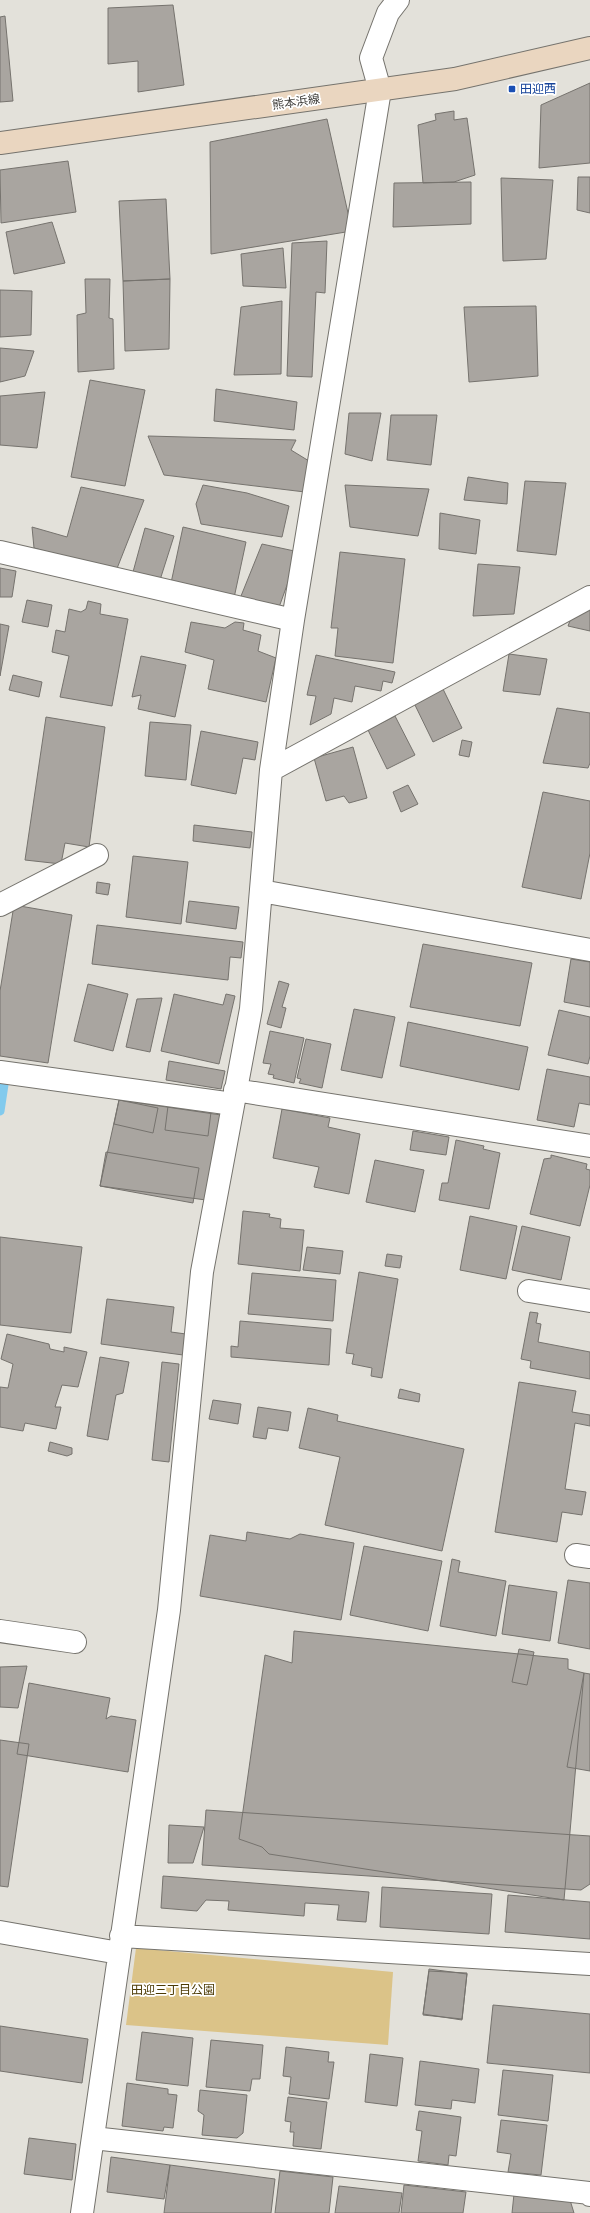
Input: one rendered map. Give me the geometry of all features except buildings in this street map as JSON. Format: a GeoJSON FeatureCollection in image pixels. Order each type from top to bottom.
{"type":"FeatureCollection","features":[{"type":"Feature","properties":{"kind":"main road","name":"熊本浜線"},"geometry":{"type":"LineString","coordinates":[[0,143],[454,79],[590,48]]}},
{"type":"Feature","properties":{"kind":"street"},"geometry":{"type":"LineString","coordinates":[[82,2213],[120,1944],[170,1610],[202,1272],[251,1009],[271,770],[293,620],[380,90],[371,58],[388,13],[398,0]]}},
{"type":"Feature","properties":{"kind":"street"},"geometry":{"type":"LineString","coordinates":[[0,552],[293,620]]}},
{"type":"Feature","properties":{"kind":"street"},"geometry":{"type":"LineString","coordinates":[[271,770],[590,597]]}},
{"type":"Feature","properties":{"kind":"street"},"geometry":{"type":"LineString","coordinates":[[0,905],[97,855]]}},
{"type":"Feature","properties":{"kind":"street"},"geometry":{"type":"LineString","coordinates":[[261,891],[590,950]]}},
{"type":"Feature","properties":{"kind":"street"},"geometry":{"type":"LineString","coordinates":[[0,1072],[234,1097],[590,1146]]}},
{"type":"Feature","properties":{"kind":"street"},"geometry":{"type":"LineString","coordinates":[[529,1291],[590,1301]]}},
{"type":"Feature","properties":{"kind":"street"},"geometry":{"type":"LineString","coordinates":[[0,1631],[75,1642]]}},
{"type":"Feature","properties":{"kind":"street"},"geometry":{"type":"LineString","coordinates":[[0,1932],[120,1944],[590,1964]]}},
{"type":"Feature","properties":{"kind":"street"},"geometry":{"type":"LineString","coordinates":[[93,2138],[582,2192],[590,2193],[590,2195]]}},
{"type":"Feature","properties":{"kind":"green space","name":"田迎三丁目公園"},"geometry":{"type":"Polygon","coordinates":[[[136,1948],[393,1972],[388,2045],[126,2025],[136,1948]]]}},
{"type":"Feature","properties":{"kind":"waterway"},"geometry":{"type":"LineString","coordinates":[[0,1111],[5,1078]]}},
{"type":"Feature","properties":{"kind":"place","name":"田迎西"},"geometry":{"type":"Point","coordinates":[512,89]}}]}
